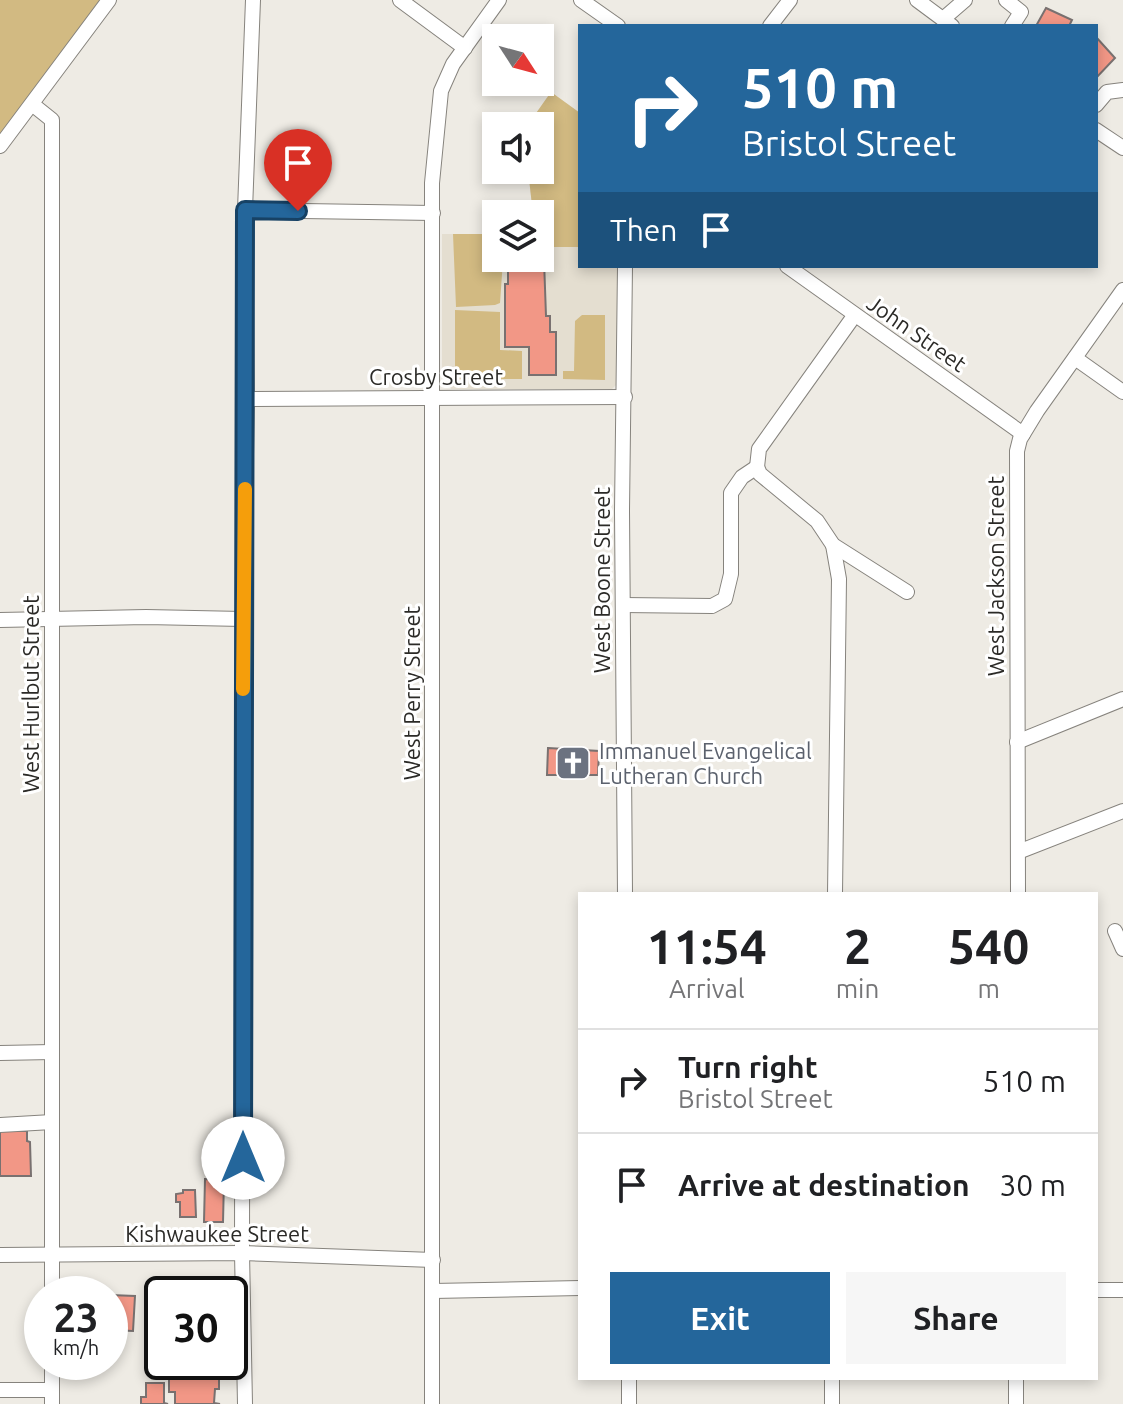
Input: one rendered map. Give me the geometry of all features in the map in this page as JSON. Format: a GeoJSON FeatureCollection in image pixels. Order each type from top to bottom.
{"type":"FeatureCollection","features":[{"type":"Feature","properties":{"kind":"street"},"geometry":{"type":"LineString","coordinates":[[0,146],[109,0]]}},
{"type":"Feature","properties":{"kind":"street"},"geometry":{"type":"LineString","coordinates":[[241,1276],[247,399],[245,210],[253,0]]}},
{"type":"Feature","properties":{"kind":"street"},"geometry":{"type":"LineString","coordinates":[[400,0],[465,48]]}},
{"type":"Feature","properties":{"kind":"street","name":"West Perry Street"},"geometry":{"type":"LineString","coordinates":[[432,1404],[433,213],[436,131],[441,91],[453,64],[499,0]]}},
{"type":"Feature","properties":{"kind":"street"},"geometry":{"type":"LineString","coordinates":[[581,0],[615,24]]}},
{"type":"Feature","properties":{"kind":"street"},"geometry":{"type":"LineString","coordinates":[[772,24],[790,0]]}},
{"type":"Feature","properties":{"kind":"street"},"geometry":{"type":"LineString","coordinates":[[917,0],[948,23],[965,0]]}},
{"type":"Feature","properties":{"kind":"street"},"geometry":{"type":"LineString","coordinates":[[1006,0],[1021,12],[1013,24]]}},
{"type":"Feature","properties":{"kind":"street"},"geometry":{"type":"LineString","coordinates":[[1098,103],[1107,92],[1123,90]]}},
{"type":"Feature","properties":{"kind":"street","name":"West Hurlbut Street"},"geometry":{"type":"LineString","coordinates":[[32,104],[52,120],[52,1276]]}},
{"type":"Feature","properties":{"kind":"street"},"geometry":{"type":"LineString","coordinates":[[1098,131],[1123,148]]}},
{"type":"Feature","properties":{"kind":"street"},"geometry":{"type":"LineString","coordinates":[[245,210],[433,213]]}},
{"type":"Feature","properties":{"kind":"street","name":"West Boone Street"},"geometry":{"type":"LineString","coordinates":[[625,268],[625,892]]}},
{"type":"Feature","properties":{"kind":"street","name":"John Street"},"geometry":{"type":"LineString","coordinates":[[790,268],[1023,434]]}},
{"type":"Feature","properties":{"kind":"street","name":"West Jackson Street"},"geometry":{"type":"LineString","coordinates":[[1018,892],[1017,451],[1023,434],[1123,290]]}},
{"type":"Feature","properties":{"kind":"street"},"geometry":{"type":"LineString","coordinates":[[835,892],[839,579],[833,545],[817,521],[760,474],[757,467],[759,449],[854,316]]}},
{"type":"Feature","properties":{"kind":"street"},"geometry":{"type":"LineString","coordinates":[[1075,358],[1123,392]]}},
{"type":"Feature","properties":{"kind":"street","name":"Crosby Street"},"geometry":{"type":"LineString","coordinates":[[247,399],[625,397]]}},
{"type":"Feature","properties":{"kind":"street"},"geometry":{"type":"LineString","coordinates":[[623,605],[712,606],[725,599],[731,574],[731,493],[742,477],[757,467]]}},
{"type":"Feature","properties":{"kind":"street"},"geometry":{"type":"LineString","coordinates":[[833,545],[907,592]]}},
{"type":"Feature","properties":{"kind":"street"},"geometry":{"type":"LineString","coordinates":[[0,620],[243,619]]}},
{"type":"Feature","properties":{"kind":"street"},"geometry":{"type":"LineString","coordinates":[[1017,742],[1123,699]]}},
{"type":"Feature","properties":{"kind":"street"},"geometry":{"type":"LineString","coordinates":[[1018,852],[1123,811]]}},
{"type":"Feature","properties":{"kind":"street"},"geometry":{"type":"LineString","coordinates":[[1115,931],[1123,949]]}},
{"type":"Feature","properties":{"kind":"street"},"geometry":{"type":"LineString","coordinates":[[0,1053],[52,1052]]}},
{"type":"Feature","properties":{"kind":"street"},"geometry":{"type":"LineString","coordinates":[[0,1125],[52,1122]]}},
{"type":"Feature","properties":{"kind":"street","name":"Kishwaukee Street"},"geometry":{"type":"LineString","coordinates":[[0,1255],[242,1253],[433,1260]]}},
{"type":"Feature","properties":{"kind":"street"},"geometry":{"type":"LineString","coordinates":[[176,1276],[178,1254]]}},
{"type":"Feature","properties":{"kind":"street"},"geometry":{"type":"LineString","coordinates":[[433,1291],[578,1288]]}},
{"type":"Feature","properties":{"kind":"street"},"geometry":{"type":"LineString","coordinates":[[1098,1290],[1123,1290]]}},
{"type":"Feature","properties":{"kind":"street"},"geometry":{"type":"LineString","coordinates":[[242,1380],[245,1404]]}},
{"type":"Feature","properties":{"kind":"street"},"geometry":{"type":"LineString","coordinates":[[629,1380],[629,1404]]}},
{"type":"Feature","properties":{"kind":"street"},"geometry":{"type":"LineString","coordinates":[[832,1380],[832,1404]]}},
{"type":"Feature","properties":{"kind":"street"},"geometry":{"type":"LineString","coordinates":[[1016,1380],[1016,1404]]}},
{"type":"Feature","properties":{"kind":"street"},"geometry":{"type":"LineString","coordinates":[[0,1390],[52,1397]]}},
{"type":"Feature","properties":{"kind":"shaded area"},"geometry":{"type":"Polygon","coordinates":[[[0,0],[111,0],[0,146],[0,0]]]}},
{"type":"Feature","properties":{"kind":"shaded area"},"geometry":{"type":"Polygon","coordinates":[[[554,94],[578,112],[578,268],[620,268],[618,383],[612,389],[451,389],[442,376],[442,234],[482,234],[482,272],[554,272],[554,200],[531,200],[530,184],[554,184],[554,112],[537,112],[548,96],[554,94]]]}},
{"type":"Feature","properties":{"kind":"shaded area"},"geometry":{"type":"Polygon","coordinates":[[[554,94],[578,112],[578,247],[554,247],[554,200],[531,200],[530,184],[554,184],[554,112],[537,112],[548,96],[554,94]]]}},
{"type":"Feature","properties":{"kind":"shaded area"},"geometry":{"type":"Polygon","coordinates":[[[453,234],[482,234],[482,272],[502,272],[500,303],[456,307],[453,234]]]}},
{"type":"Feature","properties":{"kind":"shaded area"},"geometry":{"type":"Polygon","coordinates":[[[455,310],[500,312],[500,350],[522,351],[522,379],[455,379],[455,310]]]}},
{"type":"Feature","properties":{"kind":"shaded area"},"geometry":{"type":"Polygon","coordinates":[[[582,315],[605,315],[605,380],[563,379],[563,371],[574,371],[575,321],[582,315]]]}},
{"type":"Feature","properties":{"kind":"building"},"geometry":{"type":"Polygon","coordinates":[[[1046,8],[1072,20],[1070,24],[1037,24],[1046,8]]]}},
{"type":"Feature","properties":{"kind":"building"},"geometry":{"type":"Polygon","coordinates":[[[1098,39],[1115,58],[1098,76],[1098,39]]]}},
{"type":"Feature","properties":{"kind":"building"},"geometry":{"type":"Polygon","coordinates":[[[508,272],[544,272],[546,316],[550,316],[550,332],[556,332],[556,375],[529,375],[529,347],[505,347],[505,284],[508,284],[508,272]]]}},
{"type":"Feature","properties":{"kind":"building","name":"Immanuel Evangelical Lutheran Church"},"geometry":{"type":"Polygon","coordinates":[[[548,748],[599,751],[598,775],[547,775],[548,748]]]}},
{"type":"Feature","properties":{"kind":"building"},"geometry":{"type":"Polygon","coordinates":[[[0,1131],[27,1131],[31,1176],[0,1176],[0,1131]]]}},
{"type":"Feature","properties":{"kind":"building"},"geometry":{"type":"Polygon","coordinates":[[[205,1179],[224,1180],[223,1222],[204,1222],[205,1179]]]}},
{"type":"Feature","properties":{"kind":"building"},"geometry":{"type":"Polygon","coordinates":[[[183,1190],[195,1190],[196,1217],[180,1217],[180,1202],[176,1202],[176,1194],[183,1193],[183,1190]]]}},
{"type":"Feature","properties":{"kind":"building"},"geometry":{"type":"Polygon","coordinates":[[[128,1296],[135,1296],[133,1331],[128,1331],[128,1296]]]}},
{"type":"Feature","properties":{"kind":"building"},"geometry":{"type":"Polygon","coordinates":[[[169,1380],[219,1380],[214,1403],[220,1404],[175,1404],[175,1392],[169,1392],[169,1380]]]}},
{"type":"Feature","properties":{"kind":"building"},"geometry":{"type":"Polygon","coordinates":[[[146,1383],[164,1383],[164,1403],[168,1404],[141,1404],[141,1397],[146,1397],[146,1383]]]}},
{"type":"Feature","properties":{"kind":"slow traffic"},"geometry":{"type":"LineString","coordinates":[[243,689],[245,489]]}},
{"type":"Feature","properties":{"kind":"place","name":"Immanuel Evangelical Lutheran Church"},"geometry":{"type":"Point","coordinates":[573,763]}},
{"type":"Feature","properties":{"kind":"route"},"geometry":{"type":"LineString","coordinates":[[243,1158],[245,210],[298,211]]}}]}
